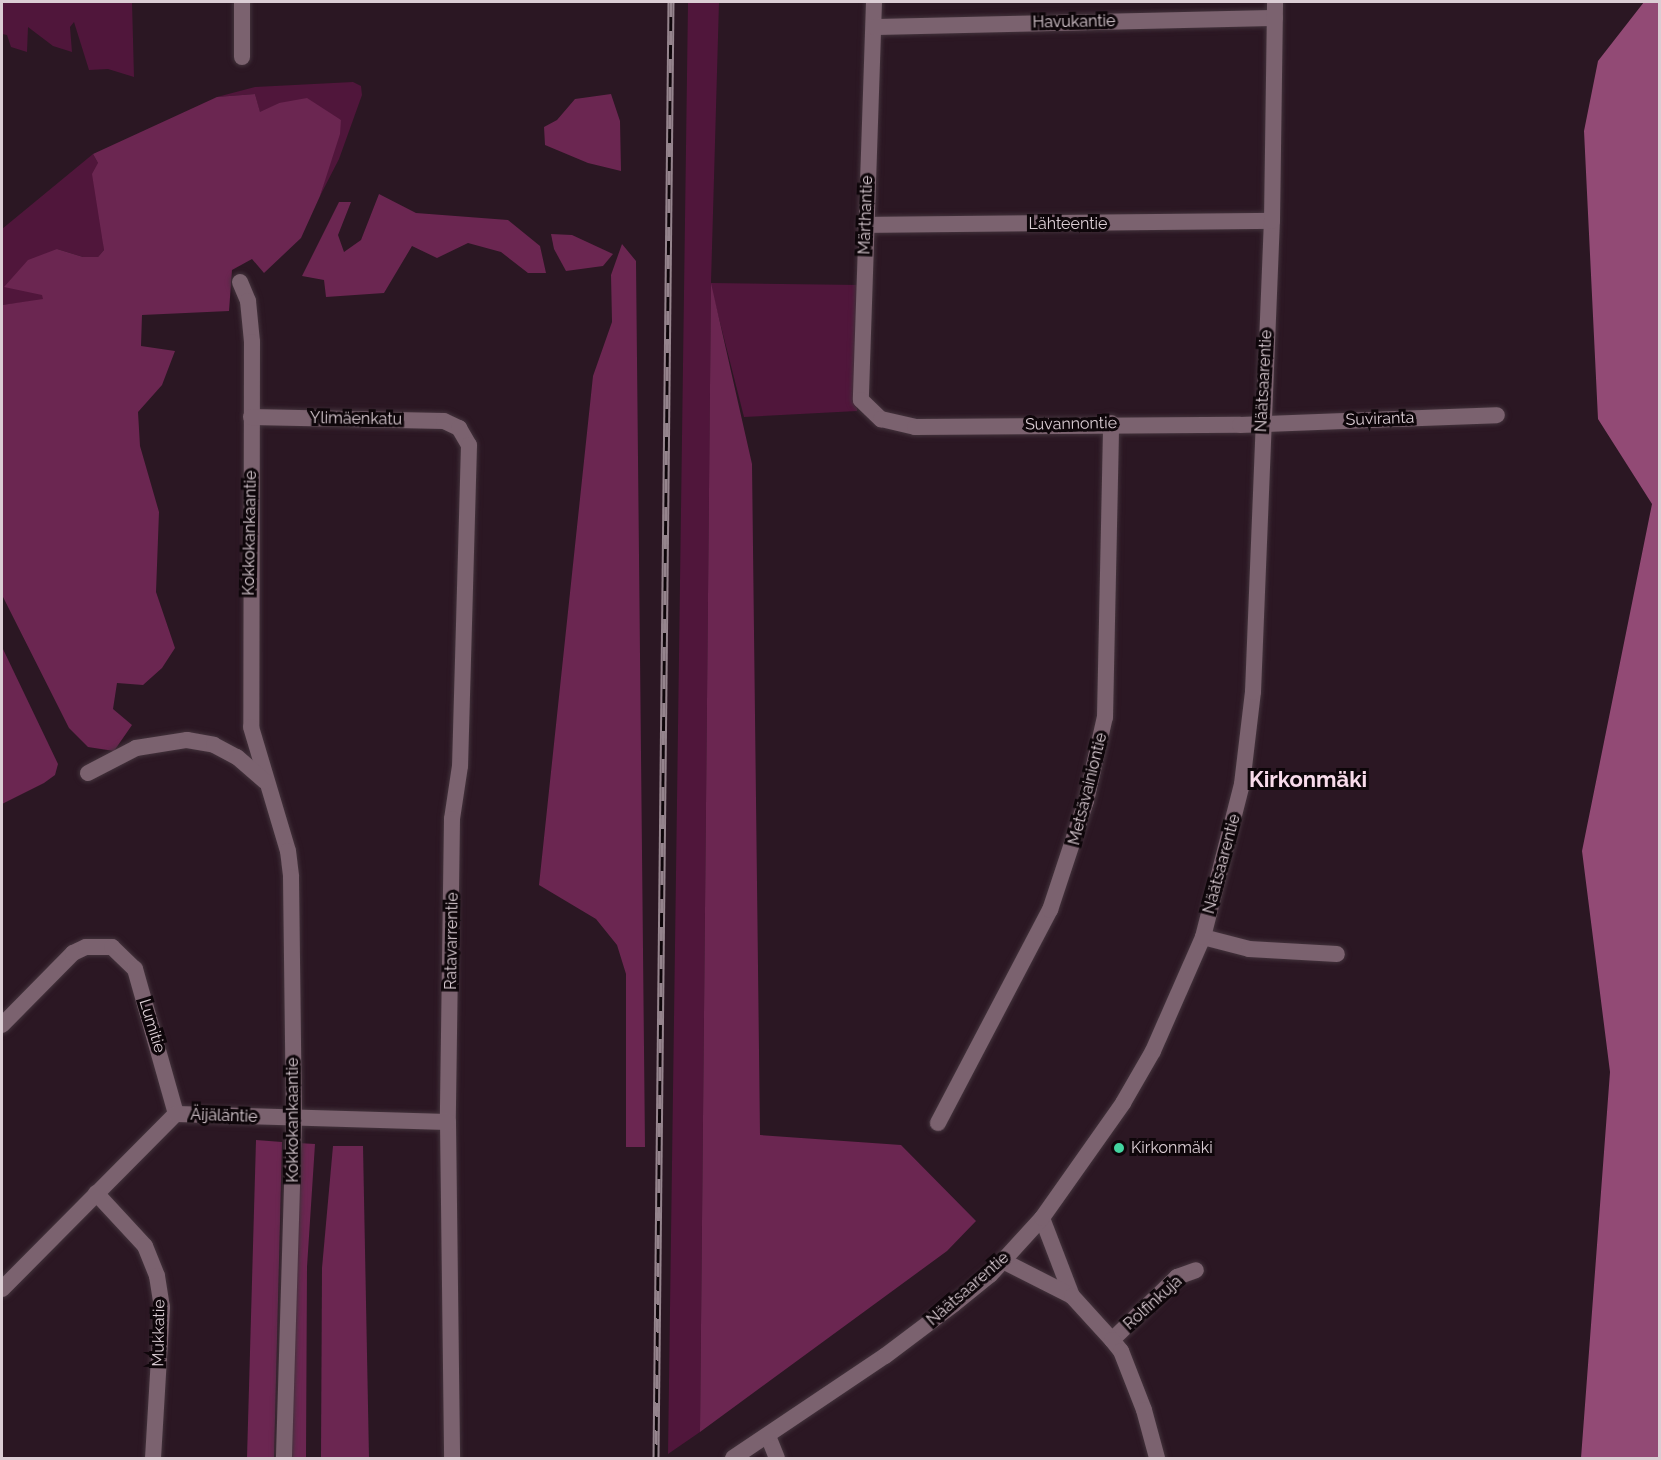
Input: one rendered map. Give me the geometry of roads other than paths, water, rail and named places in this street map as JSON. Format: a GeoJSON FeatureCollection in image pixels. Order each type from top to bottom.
{"type":"FeatureCollection","features":[{"type":"Feature","properties":{"kind":"street"},"geometry":{"type":"LineString","coordinates":[[242,2],[242,57]]}},
{"type":"Feature","properties":{"kind":"street","name":"Märthantie"},"geometry":{"type":"LineString","coordinates":[[874,2],[861,400],[881,419]]}},
{"type":"Feature","properties":{"kind":"street","name":"Havukantie"},"geometry":{"type":"LineString","coordinates":[[874,27],[1275,10]]}},
{"type":"Feature","properties":{"kind":"street","name":"Näätsaarentie"},"geometry":{"type":"LineString","coordinates":[[733,1458],[885,1356],[1003,1261],[1042,1218],[1123,1103],[1153,1051],[1203,937],[1242,784],[1253,692],[1262,423],[1272,222],[1275,10]]}},
{"type":"Feature","properties":{"kind":"street","name":"Lähteentie"},"geometry":{"type":"LineString","coordinates":[[865,225],[1272,222]]}},
{"type":"Feature","properties":{"kind":"street","name":"Kokkokankaantie"},"geometry":{"type":"LineString","coordinates":[[240,282],[248,301],[252,342],[248,698],[251,727],[288,851],[291,877],[294,1119],[284,1458]]}},
{"type":"Feature","properties":{"kind":"street","name":"Suviranta"},"geometry":{"type":"LineString","coordinates":[[1262,423],[1497,415]]}},
{"type":"Feature","properties":{"kind":"street","name":"Ylimäenkatu"},"geometry":{"type":"LineString","coordinates":[[251,417],[444,421],[459,428]]}},
{"type":"Feature","properties":{"kind":"street","name":"Suvannontie"},"geometry":{"type":"LineString","coordinates":[[881,419],[915,427],[1262,423]]}},
{"type":"Feature","properties":{"kind":"street","name":"Metsävainiontie"},"geometry":{"type":"LineString","coordinates":[[938,1123],[1050,910],[1086,801],[1106,706],[1111,423]]}},
{"type":"Feature","properties":{"kind":"street","name":"Ratavarrentie"},"geometry":{"type":"LineString","coordinates":[[452,1458],[448,1122],[452,819],[460,766],[469,445],[459,428]]}},
{"type":"Feature","properties":{"kind":"street"},"geometry":{"type":"LineString","coordinates":[[88,773],[136,748],[187,740],[214,745],[237,757],[268,784]]}},
{"type":"Feature","properties":{"kind":"street"},"geometry":{"type":"LineString","coordinates":[[1203,937],[1249,949],[1337,954]]}},
{"type":"Feature","properties":{"kind":"street","name":"Lumitie"},"geometry":{"type":"LineString","coordinates":[[2,1025],[73,953],[86,947],[112,947],[130,961],[135,969],[176,1114]]}},
{"type":"Feature","properties":{"kind":"street","name":"Äijäläntie"},"geometry":{"type":"LineString","coordinates":[[2,1289],[176,1114],[448,1122]]}},
{"type":"Feature","properties":{"kind":"street","name":"Mukkatie"},"geometry":{"type":"LineString","coordinates":[[96,1193],[145,1246],[156,1276],[162,1307],[153,1458]]}},
{"type":"Feature","properties":{"kind":"street"},"geometry":{"type":"LineString","coordinates":[[1042,1218],[1072,1296]]}},
{"type":"Feature","properties":{"kind":"street"},"geometry":{"type":"LineString","coordinates":[[1003,1261],[1072,1296],[1121,1350],[1144,1410],[1157,1458]]}},
{"type":"Feature","properties":{"kind":"street","name":"Rolfinkuja"},"geometry":{"type":"LineString","coordinates":[[1112,1340],[1177,1277],[1196,1270]]}},
{"type":"Feature","properties":{"kind":"street"},"geometry":{"type":"LineString","coordinates":[[768,1436],[777,1458]]}},
{"type":"Feature","properties":{"kind":"railway"},"geometry":{"type":"LineString","coordinates":[[656,1458],[671,2]]}},
{"type":"Feature","properties":{"kind":"place","name":"Kirkonmäki"},"geometry":{"type":"Point","coordinates":[1119,1148]}},
{"type":"Feature","properties":{"kind":"district","name":"Kirkonmäki"},"geometry":{"type":"Point","coordinates":[1308,780]}}]}
